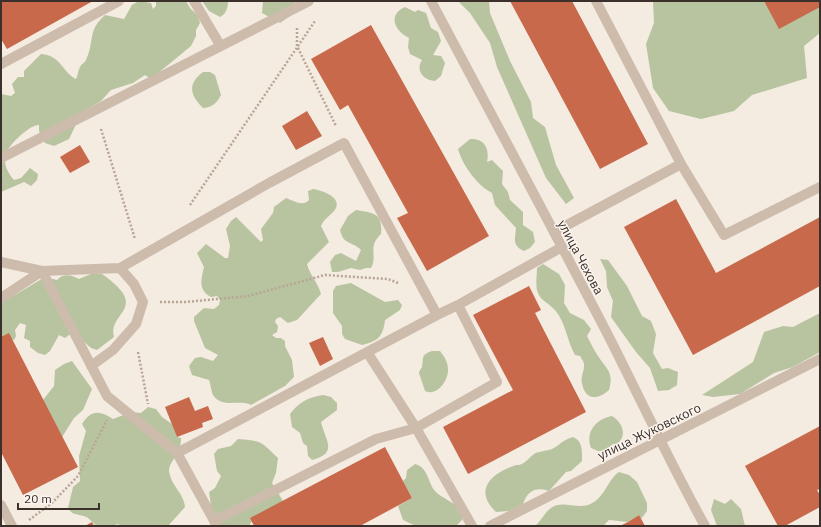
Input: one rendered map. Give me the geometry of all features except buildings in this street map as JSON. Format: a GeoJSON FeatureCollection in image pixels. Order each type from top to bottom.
{"type":"FeatureCollection","features":[{"type":"Feature","properties":{"kind":"street"},"geometry":{"type":"LineString","coordinates":[[1,63],[119,1]]}},
{"type":"Feature","properties":{"kind":"street"},"geometry":{"type":"LineString","coordinates":[[194,1],[220,45]]}},
{"type":"Feature","properties":{"kind":"street"},"geometry":{"type":"LineString","coordinates":[[1,158],[220,45],[296,3],[309,1]]}},
{"type":"Feature","properties":{"kind":"street","name":"улица Чехова"},"geometry":{"type":"LineString","coordinates":[[431,1],[562,247],[661,439],[679,478],[705,526]]}},
{"type":"Feature","properties":{"kind":"street"},"geometry":{"type":"LineString","coordinates":[[596,1],[681,164],[724,235],[820,187]]}},
{"type":"Feature","properties":{"kind":"street"},"geometry":{"type":"LineString","coordinates":[[1,262],[42,271],[120,268],[269,183],[344,143],[437,315]]}},
{"type":"Feature","properties":{"kind":"street"},"geometry":{"type":"LineString","coordinates":[[554,232],[681,164]]}},
{"type":"Feature","properties":{"kind":"street"},"geometry":{"type":"LineString","coordinates":[[177,453],[458,305],[562,247]]}},
{"type":"Feature","properties":{"kind":"street"},"geometry":{"type":"LineString","coordinates":[[91,366],[112,350],[133,328],[136,324],[143,302],[134,284],[120,268]]}},
{"type":"Feature","properties":{"kind":"street"},"geometry":{"type":"LineString","coordinates":[[42,271],[107,396],[177,453],[215,524],[376,439],[416,428],[497,382],[458,305]]}},
{"type":"Feature","properties":{"kind":"street"},"geometry":{"type":"LineString","coordinates":[[1,298],[42,271]]}},
{"type":"Feature","properties":{"kind":"street"},"geometry":{"type":"LineString","coordinates":[[367,352],[416,428],[472,526]]}},
{"type":"Feature","properties":{"kind":"street","name":"улица Жуковского"},"geometry":{"type":"LineString","coordinates":[[490,526],[820,359]]}},
{"type":"Feature","properties":{"kind":"street"},"geometry":{"type":"LineString","coordinates":[[1,505],[12,526]]}},
{"type":"Feature","properties":{"kind":"path"},"geometry":{"type":"LineString","coordinates":[[296,3],[297,46],[344,143]]}},
{"type":"Feature","properties":{"kind":"path"},"geometry":{"type":"LineString","coordinates":[[187,210],[319,14]]}},
{"type":"Feature","properties":{"kind":"path"},"geometry":{"type":"LineString","coordinates":[[94,110],[140,257]]}},
{"type":"Feature","properties":{"kind":"path"},"geometry":{"type":"LineString","coordinates":[[143,302],[186,302],[248,296],[325,275],[388,279],[426,294]]}},
{"type":"Feature","properties":{"kind":"path"},"geometry":{"type":"LineString","coordinates":[[133,328],[143,371],[153,433]]}},
{"type":"Feature","properties":{"kind":"path"},"geometry":{"type":"LineString","coordinates":[[27,521],[52,503],[78,476],[116,403]]}},
{"type":"Feature","properties":{"kind":"green space"},"geometry":{"type":"Polygon","coordinates":[[[139,1],[151,3],[153,9],[156,6],[156,1],[186,1],[190,8],[198,16],[200,23],[191,46],[151,79],[145,75],[133,83],[111,90],[101,101],[82,112],[69,139],[54,146],[45,143],[39,131],[39,125],[30,128],[9,147],[6,152],[5,160],[8,172],[14,180],[21,178],[30,168],[38,174],[37,180],[31,186],[24,182],[1,192],[1,94],[11,96],[15,93],[12,84],[18,77],[24,77],[24,71],[41,54],[48,55],[53,58],[76,79],[81,66],[85,62],[89,53],[93,31],[99,21],[105,15],[124,19],[132,5],[139,1]]]}},
{"type":"Feature","properties":{"kind":"green space"},"geometry":{"type":"Polygon","coordinates":[[[202,1],[228,1],[224,14],[220,17],[209,11],[202,1]]]}},
{"type":"Feature","properties":{"kind":"green space"},"geometry":{"type":"Polygon","coordinates":[[[263,1],[295,2],[290,16],[280,23],[262,13],[263,1]]]}},
{"type":"Feature","properties":{"kind":"green space"},"geometry":{"type":"Polygon","coordinates":[[[458,1],[489,1],[490,13],[510,61],[531,102],[533,118],[545,127],[556,165],[574,198],[566,204],[546,178],[497,67],[490,43],[470,13],[458,1]]]}},
{"type":"Feature","properties":{"kind":"green space"},"geometry":{"type":"Polygon","coordinates":[[[653,1],[820,1],[820,33],[804,46],[807,78],[752,95],[734,111],[701,119],[669,111],[653,88],[646,44],[654,23],[653,1]]]}},
{"type":"Feature","properties":{"kind":"green space"},"geometry":{"type":"Polygon","coordinates":[[[405,7],[415,12],[418,10],[426,13],[431,28],[438,32],[441,41],[433,55],[441,56],[445,63],[441,76],[435,81],[424,77],[420,71],[420,64],[422,60],[410,54],[408,47],[409,38],[400,31],[395,23],[396,14],[399,10],[405,7]]]}},
{"type":"Feature","properties":{"kind":"green space"},"geometry":{"type":"Polygon","coordinates":[[[203,72],[210,72],[215,75],[221,95],[214,104],[203,108],[195,99],[192,90],[194,81],[203,72]]]}},
{"type":"Feature","properties":{"kind":"green space"},"geometry":{"type":"Polygon","coordinates":[[[470,139],[479,140],[482,142],[487,148],[488,152],[487,162],[492,160],[503,171],[502,184],[508,192],[510,200],[523,212],[523,225],[533,232],[535,242],[530,248],[524,251],[518,247],[515,242],[516,228],[495,205],[492,193],[486,190],[476,180],[463,162],[458,149],[470,139]]]}},
{"type":"Feature","properties":{"kind":"green space"},"geometry":{"type":"Polygon","coordinates":[[[313,189],[329,194],[336,200],[337,204],[336,208],[321,226],[329,242],[307,264],[321,294],[297,320],[288,323],[280,317],[276,319],[275,322],[278,326],[277,332],[272,335],[285,341],[285,346],[292,360],[294,377],[285,386],[251,405],[247,403],[221,402],[213,395],[209,380],[192,375],[189,366],[195,358],[201,357],[213,361],[218,355],[205,348],[194,321],[194,317],[204,308],[214,309],[219,305],[220,300],[217,296],[211,297],[202,288],[201,280],[204,267],[197,253],[206,244],[225,258],[228,258],[230,246],[226,229],[231,221],[236,217],[261,242],[263,240],[261,229],[273,213],[274,207],[286,198],[298,203],[307,202],[309,200],[308,191],[313,189]]]}},
{"type":"Feature","properties":{"kind":"green space"},"geometry":{"type":"Polygon","coordinates":[[[356,210],[372,213],[379,218],[381,234],[375,243],[373,263],[371,268],[360,270],[351,268],[338,272],[332,272],[330,262],[335,255],[341,253],[356,261],[361,250],[346,241],[340,230],[348,216],[356,210]]]}},
{"type":"Feature","properties":{"kind":"green space"},"geometry":{"type":"Polygon","coordinates":[[[600,259],[608,260],[627,286],[642,316],[651,321],[656,334],[653,353],[662,369],[668,368],[678,372],[677,385],[669,390],[658,391],[650,368],[636,352],[611,317],[613,301],[607,287],[606,271],[600,259]]]}},
{"type":"Feature","properties":{"kind":"green space"},"geometry":{"type":"Polygon","coordinates":[[[543,264],[559,274],[565,285],[564,303],[570,313],[584,320],[591,329],[587,336],[607,368],[611,379],[609,390],[601,396],[592,397],[586,393],[582,381],[584,362],[580,356],[575,355],[559,315],[541,298],[538,293],[536,284],[537,268],[543,264]]]}},
{"type":"Feature","properties":{"kind":"green space"},"geometry":{"type":"Polygon","coordinates":[[[91,274],[102,274],[117,286],[124,295],[126,303],[116,322],[114,337],[97,350],[91,348],[73,332],[65,338],[59,335],[50,351],[45,355],[38,353],[30,347],[30,341],[24,338],[26,325],[20,323],[15,330],[16,336],[14,340],[1,337],[1,299],[15,295],[45,277],[57,280],[62,276],[68,275],[79,279],[91,274]]]}},
{"type":"Feature","properties":{"kind":"green space"},"geometry":{"type":"Polygon","coordinates":[[[351,283],[385,302],[398,300],[402,305],[400,310],[385,320],[383,331],[376,340],[362,345],[345,339],[342,334],[342,326],[333,313],[333,291],[336,286],[351,283]]]}},
{"type":"Feature","properties":{"kind":"green space"},"geometry":{"type":"Polygon","coordinates":[[[820,313],[820,352],[793,367],[774,373],[740,394],[713,397],[702,395],[753,362],[764,332],[783,326],[793,327],[820,313]]]}},
{"type":"Feature","properties":{"kind":"green space"},"geometry":{"type":"Polygon","coordinates":[[[432,351],[440,351],[446,359],[448,373],[447,378],[438,390],[429,392],[425,391],[419,373],[422,367],[424,355],[432,351]]]}},
{"type":"Feature","properties":{"kind":"green space"},"geometry":{"type":"Polygon","coordinates":[[[72,361],[92,389],[83,410],[74,418],[62,437],[43,400],[54,386],[55,370],[72,361]]]}},
{"type":"Feature","properties":{"kind":"green space"},"geometry":{"type":"Polygon","coordinates":[[[323,395],[331,397],[337,403],[337,410],[321,422],[327,440],[328,450],[325,454],[312,460],[308,456],[307,446],[303,443],[300,433],[292,427],[290,414],[297,406],[305,401],[313,397],[323,395]]]}},
{"type":"Feature","properties":{"kind":"green space"},"geometry":{"type":"Polygon","coordinates":[[[148,407],[156,409],[162,417],[172,424],[177,437],[181,438],[180,448],[169,470],[172,480],[182,497],[185,507],[168,526],[123,526],[117,524],[113,526],[97,526],[87,518],[72,513],[68,508],[73,487],[80,481],[79,456],[86,431],[82,424],[85,419],[92,414],[99,413],[113,419],[131,412],[141,413],[148,407]]]}},
{"type":"Feature","properties":{"kind":"green space"},"geometry":{"type":"Polygon","coordinates":[[[612,416],[621,425],[623,433],[622,437],[617,444],[613,444],[604,451],[598,451],[591,448],[590,437],[593,427],[601,420],[612,416]]]}},
{"type":"Feature","properties":{"kind":"green space"},"geometry":{"type":"Polygon","coordinates":[[[573,437],[579,441],[582,450],[582,461],[571,471],[566,472],[549,491],[540,489],[533,491],[527,496],[523,504],[509,511],[496,512],[489,504],[486,496],[488,483],[493,478],[507,468],[522,464],[534,454],[552,449],[573,437]]]}},
{"type":"Feature","properties":{"kind":"green space"},"geometry":{"type":"Polygon","coordinates":[[[238,439],[256,441],[268,448],[278,458],[276,473],[272,483],[283,501],[252,521],[249,526],[218,526],[211,506],[209,492],[215,488],[221,476],[217,471],[214,454],[218,449],[231,446],[238,439]]]}},
{"type":"Feature","properties":{"kind":"green space"},"geometry":{"type":"Polygon","coordinates":[[[415,464],[423,468],[435,491],[456,506],[459,510],[462,520],[456,526],[416,526],[403,520],[398,506],[412,498],[403,481],[406,478],[407,470],[415,464]]]}},
{"type":"Feature","properties":{"kind":"green space"},"geometry":{"type":"Polygon","coordinates":[[[619,472],[629,475],[637,482],[647,503],[647,511],[641,519],[639,515],[628,522],[609,520],[603,526],[535,526],[551,508],[555,506],[583,506],[594,502],[619,472]]]}},
{"type":"Feature","properties":{"kind":"green space"},"geometry":{"type":"Polygon","coordinates":[[[714,499],[725,504],[731,499],[741,509],[745,526],[717,526],[711,510],[714,499]]]}}]}
